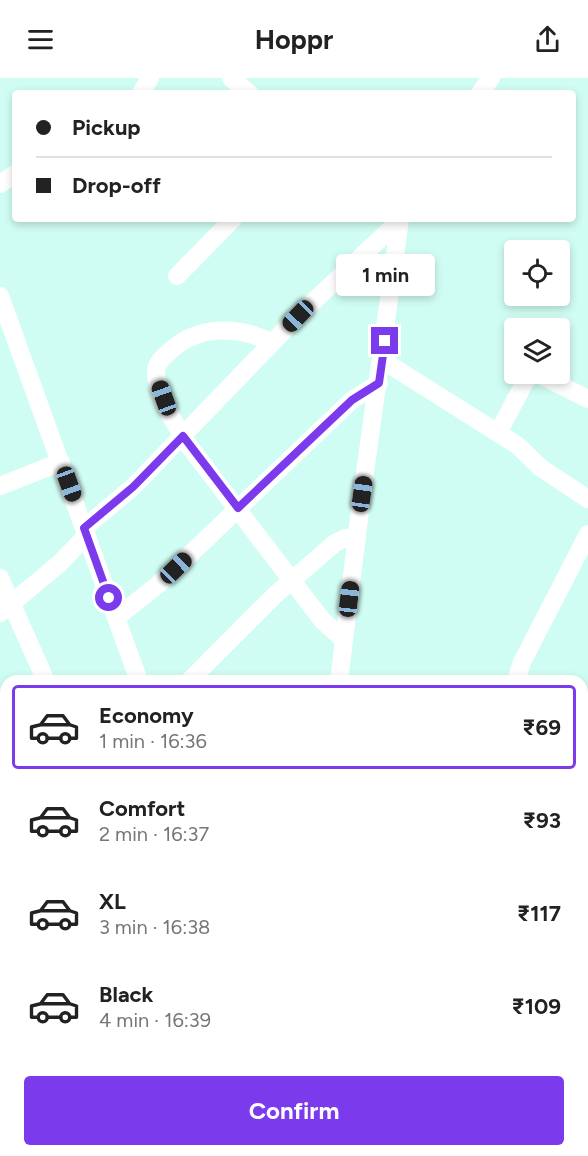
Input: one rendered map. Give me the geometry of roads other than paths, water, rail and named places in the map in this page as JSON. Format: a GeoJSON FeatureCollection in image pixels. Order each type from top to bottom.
{"type":"FeatureCollection","features":[{"type":"Feature","properties":{"kind":"street"},"geometry":{"type":"LineString","coordinates":[[231,78],[251,87]]}},
{"type":"Feature","properties":{"kind":"street"},"geometry":{"type":"LineString","coordinates":[[482,90],[492,78]]}},
{"type":"Feature","properties":{"kind":"street"},"geometry":{"type":"LineString","coordinates":[[177,276],[230,222]]}},
{"type":"Feature","properties":{"kind":"street"},"geometry":{"type":"LineString","coordinates":[[6,608],[59,564],[86,532],[272,344],[397,222]]}},
{"type":"Feature","properties":{"kind":"street"},"geometry":{"type":"LineString","coordinates":[[340,675],[400,222]]}},
{"type":"Feature","properties":{"kind":"street"},"geometry":{"type":"LineString","coordinates":[[0,296],[137,675]]}},
{"type":"Feature","properties":{"kind":"street"},"geometry":{"type":"LineString","coordinates":[[272,344],[244,333],[206,331],[177,344],[159,362],[156,369],[158,381],[170,415],[183,436],[322,620],[344,640]]}},
{"type":"Feature","properties":{"kind":"street"},"geometry":{"type":"LineString","coordinates":[[382,360],[517,445],[549,474],[588,499]]}},
{"type":"Feature","properties":{"kind":"street"},"geometry":{"type":"LineString","coordinates":[[117,618],[160,583],[352,400],[379,383]]}},
{"type":"Feature","properties":{"kind":"street"},"geometry":{"type":"LineString","coordinates":[[498,433],[524,384]]}},
{"type":"Feature","properties":{"kind":"street"},"geometry":{"type":"LineString","coordinates":[[558,384],[588,399]]}},
{"type":"Feature","properties":{"kind":"street"},"geometry":{"type":"LineString","coordinates":[[0,486],[61,462]]}},
{"type":"Feature","properties":{"kind":"street"},"geometry":{"type":"LineString","coordinates":[[518,675],[522,662],[588,534]]}},
{"type":"Feature","properties":{"kind":"street"},"geometry":{"type":"LineString","coordinates":[[195,675],[292,580],[334,543],[345,538],[357,538]]}},
{"type":"Feature","properties":{"kind":"street"},"geometry":{"type":"LineString","coordinates":[[0,578],[6,608],[43,675]]}}]}
